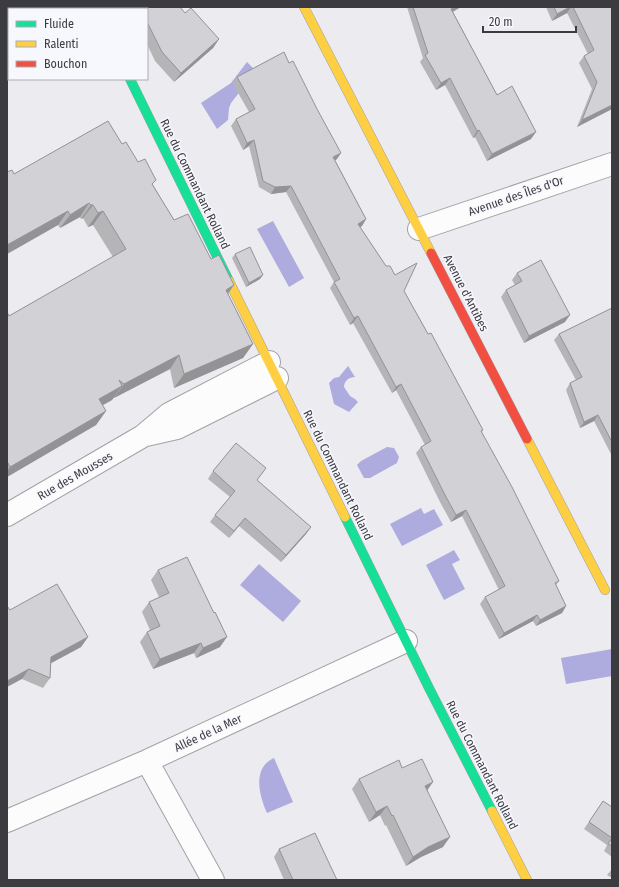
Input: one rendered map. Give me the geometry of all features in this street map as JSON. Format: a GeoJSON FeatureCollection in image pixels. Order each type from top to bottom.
{"type":"FeatureCollection","features":[{"type":"Feature","properties":{"kind":"street","name":"Avenue d'Antibes"},"geometry":{"type":"LineString","coordinates":[[304,7],[605,590]]}},
{"type":"Feature","properties":{"kind":"street","name":"Rue du Commandant Rolland"},"geometry":{"type":"LineString","coordinates":[[130,80],[406,641],[527,880]]}},
{"type":"Feature","properties":{"kind":"street","name":"Avenue des Îles d'Or"},"geometry":{"type":"LineString","coordinates":[[419,229],[612,164]]}},
{"type":"Feature","properties":{"kind":"street","name":"Rue des Mousses"},"geometry":{"type":"LineString","coordinates":[[7,515],[143,436],[169,414],[273,370]]}},
{"type":"Feature","properties":{"kind":"street","name":"Allée de la Mer"},"geometry":{"type":"LineString","coordinates":[[7,821],[147,761],[406,641]]}},
{"type":"Feature","properties":{"kind":"street"},"geometry":{"type":"LineString","coordinates":[[147,761],[213,880]]}},
{"type":"Feature","properties":{"kind":"water"},"geometry":{"type":"Polygon","coordinates":[[[247,62],[256,71],[231,103],[228,120],[217,129],[201,103],[231,83],[247,62]]]}},
{"type":"Feature","properties":{"kind":"water"},"geometry":{"type":"Polygon","coordinates":[[[273,221],[304,278],[289,287],[257,229],[273,221]]]}},
{"type":"Feature","properties":{"kind":"water"},"geometry":{"type":"Polygon","coordinates":[[[348,366],[355,377],[347,380],[344,387],[350,396],[358,402],[349,412],[334,404],[329,383],[334,378],[339,377],[348,366]]]}},
{"type":"Feature","properties":{"kind":"water"},"geometry":{"type":"Polygon","coordinates":[[[387,447],[394,448],[399,457],[397,463],[370,478],[364,478],[357,465],[361,461],[387,447]]]}},
{"type":"Feature","properties":{"kind":"water"},"geometry":{"type":"Polygon","coordinates":[[[421,508],[424,514],[434,509],[443,525],[402,546],[390,524],[421,508]]]}},
{"type":"Feature","properties":{"kind":"water"},"geometry":{"type":"Polygon","coordinates":[[[454,550],[460,560],[452,564],[465,589],[444,600],[426,565],[454,550]]]}},
{"type":"Feature","properties":{"kind":"water"},"geometry":{"type":"Polygon","coordinates":[[[259,564],[301,601],[283,622],[240,585],[259,564]]]}},
{"type":"Feature","properties":{"kind":"water"},"geometry":{"type":"Polygon","coordinates":[[[612,649],[612,676],[566,684],[561,658],[612,649]]]}},
{"type":"Feature","properties":{"kind":"water"},"geometry":{"type":"Polygon","coordinates":[[[274,758],[293,802],[267,813],[259,782],[262,768],[267,762],[274,758]]]}},
{"type":"Feature","properties":{"kind":"building"},"geometry":{"type":"Polygon","coordinates":[[[135,7],[180,7],[185,13],[191,8],[219,39],[181,73],[162,52],[148,24],[148,8],[135,7]]]}},
{"type":"Feature","properties":{"kind":"building"},"geometry":{"type":"Polygon","coordinates":[[[413,7],[454,7],[451,9],[497,95],[512,86],[536,132],[492,154],[479,130],[477,131],[450,78],[441,83],[425,55],[428,53],[413,7]]]}},
{"type":"Feature","properties":{"kind":"building"},"geometry":{"type":"Polygon","coordinates":[[[554,7],[570,7],[557,14],[554,7]]]}},
{"type":"Feature","properties":{"kind":"building"},"geometry":{"type":"Polygon","coordinates":[[[573,7],[612,7],[612,105],[582,120],[597,82],[584,56],[594,50],[573,7]]]}},
{"type":"Feature","properties":{"kind":"building"},"geometry":{"type":"Polygon","coordinates":[[[284,52],[289,63],[293,61],[341,153],[333,157],[366,219],[358,224],[386,266],[390,266],[395,275],[417,263],[404,291],[428,334],[431,333],[483,430],[481,431],[512,487],[559,581],[555,583],[566,606],[540,620],[537,615],[504,633],[485,597],[505,586],[466,510],[456,515],[445,495],[421,447],[431,441],[401,384],[396,387],[358,316],[354,318],[334,282],[340,279],[291,186],[275,187],[263,181],[254,140],[247,143],[236,119],[255,109],[237,77],[284,52]]]}},
{"type":"Feature","properties":{"kind":"building"},"geometry":{"type":"Polygon","coordinates":[[[108,121],[122,144],[126,142],[138,162],[145,159],[156,180],[152,184],[174,220],[188,214],[211,259],[219,255],[234,285],[226,290],[253,344],[184,374],[179,355],[124,384],[119,380],[122,386],[99,399],[106,411],[10,467],[7,461],[7,312],[9,316],[126,249],[103,211],[98,213],[93,205],[89,203],[70,215],[68,211],[7,245],[7,172],[12,170],[14,174],[108,121]]]}},
{"type":"Feature","properties":{"kind":"building"},"geometry":{"type":"Polygon","coordinates":[[[250,247],[263,275],[249,283],[235,254],[250,247]]]}},
{"type":"Feature","properties":{"kind":"building"},"geometry":{"type":"Polygon","coordinates":[[[541,260],[570,315],[529,336],[506,290],[522,281],[517,273],[541,260]]]}},
{"type":"Feature","properties":{"kind":"building"},"geometry":{"type":"Polygon","coordinates":[[[612,308],[612,442],[598,415],[584,422],[570,383],[582,377],[559,334],[612,308]]]}},
{"type":"Feature","properties":{"kind":"building"},"geometry":{"type":"Polygon","coordinates":[[[236,443],[266,468],[257,480],[311,527],[286,555],[245,518],[234,531],[215,515],[235,491],[213,471],[236,443]]]}},
{"type":"Feature","properties":{"kind":"building"},"geometry":{"type":"Polygon","coordinates":[[[187,557],[227,637],[203,648],[201,643],[160,659],[147,632],[160,626],[149,602],[169,593],[158,570],[187,557]]]}},
{"type":"Feature","properties":{"kind":"building"},"geometry":{"type":"Polygon","coordinates":[[[57,584],[88,637],[51,657],[50,678],[29,669],[7,681],[7,606],[10,610],[57,584]]]}},
{"type":"Feature","properties":{"kind":"building"},"geometry":{"type":"Polygon","coordinates":[[[422,759],[433,782],[425,786],[450,837],[428,847],[413,857],[393,815],[392,816],[387,806],[376,812],[359,779],[399,760],[402,768],[422,759]]]}},
{"type":"Feature","properties":{"kind":"building"},"geometry":{"type":"Polygon","coordinates":[[[603,801],[612,807],[612,838],[589,822],[603,801]]]}},
{"type":"Feature","properties":{"kind":"building"},"geometry":{"type":"Polygon","coordinates":[[[315,833],[337,880],[293,880],[279,849],[315,833]]]}},
{"type":"Feature","properties":{"kind":"building"},"geometry":{"type":"Polygon","coordinates":[[[612,838],[612,846],[608,844],[612,838]]]}},
{"type":"Feature","properties":{"kind":"traffic: fast"},"geometry":{"type":"LineString","coordinates":[[130,80],[229,281]]}},
{"type":"Feature","properties":{"kind":"traffic: fast"},"geometry":{"type":"LineString","coordinates":[[345,517],[429,688],[492,811]]}},
{"type":"Feature","properties":{"kind":"traffic: slow"},"geometry":{"type":"LineString","coordinates":[[304,7],[431,253]]}},
{"type":"Feature","properties":{"kind":"traffic: slow"},"geometry":{"type":"LineString","coordinates":[[229,281],[345,517]]}},
{"type":"Feature","properties":{"kind":"traffic: slow"},"geometry":{"type":"LineString","coordinates":[[527,439],[605,590]]}},
{"type":"Feature","properties":{"kind":"traffic: slow"},"geometry":{"type":"LineString","coordinates":[[492,811],[527,880]]}},
{"type":"Feature","properties":{"kind":"traffic: jam"},"geometry":{"type":"LineString","coordinates":[[431,253],[527,439]]}}]}
